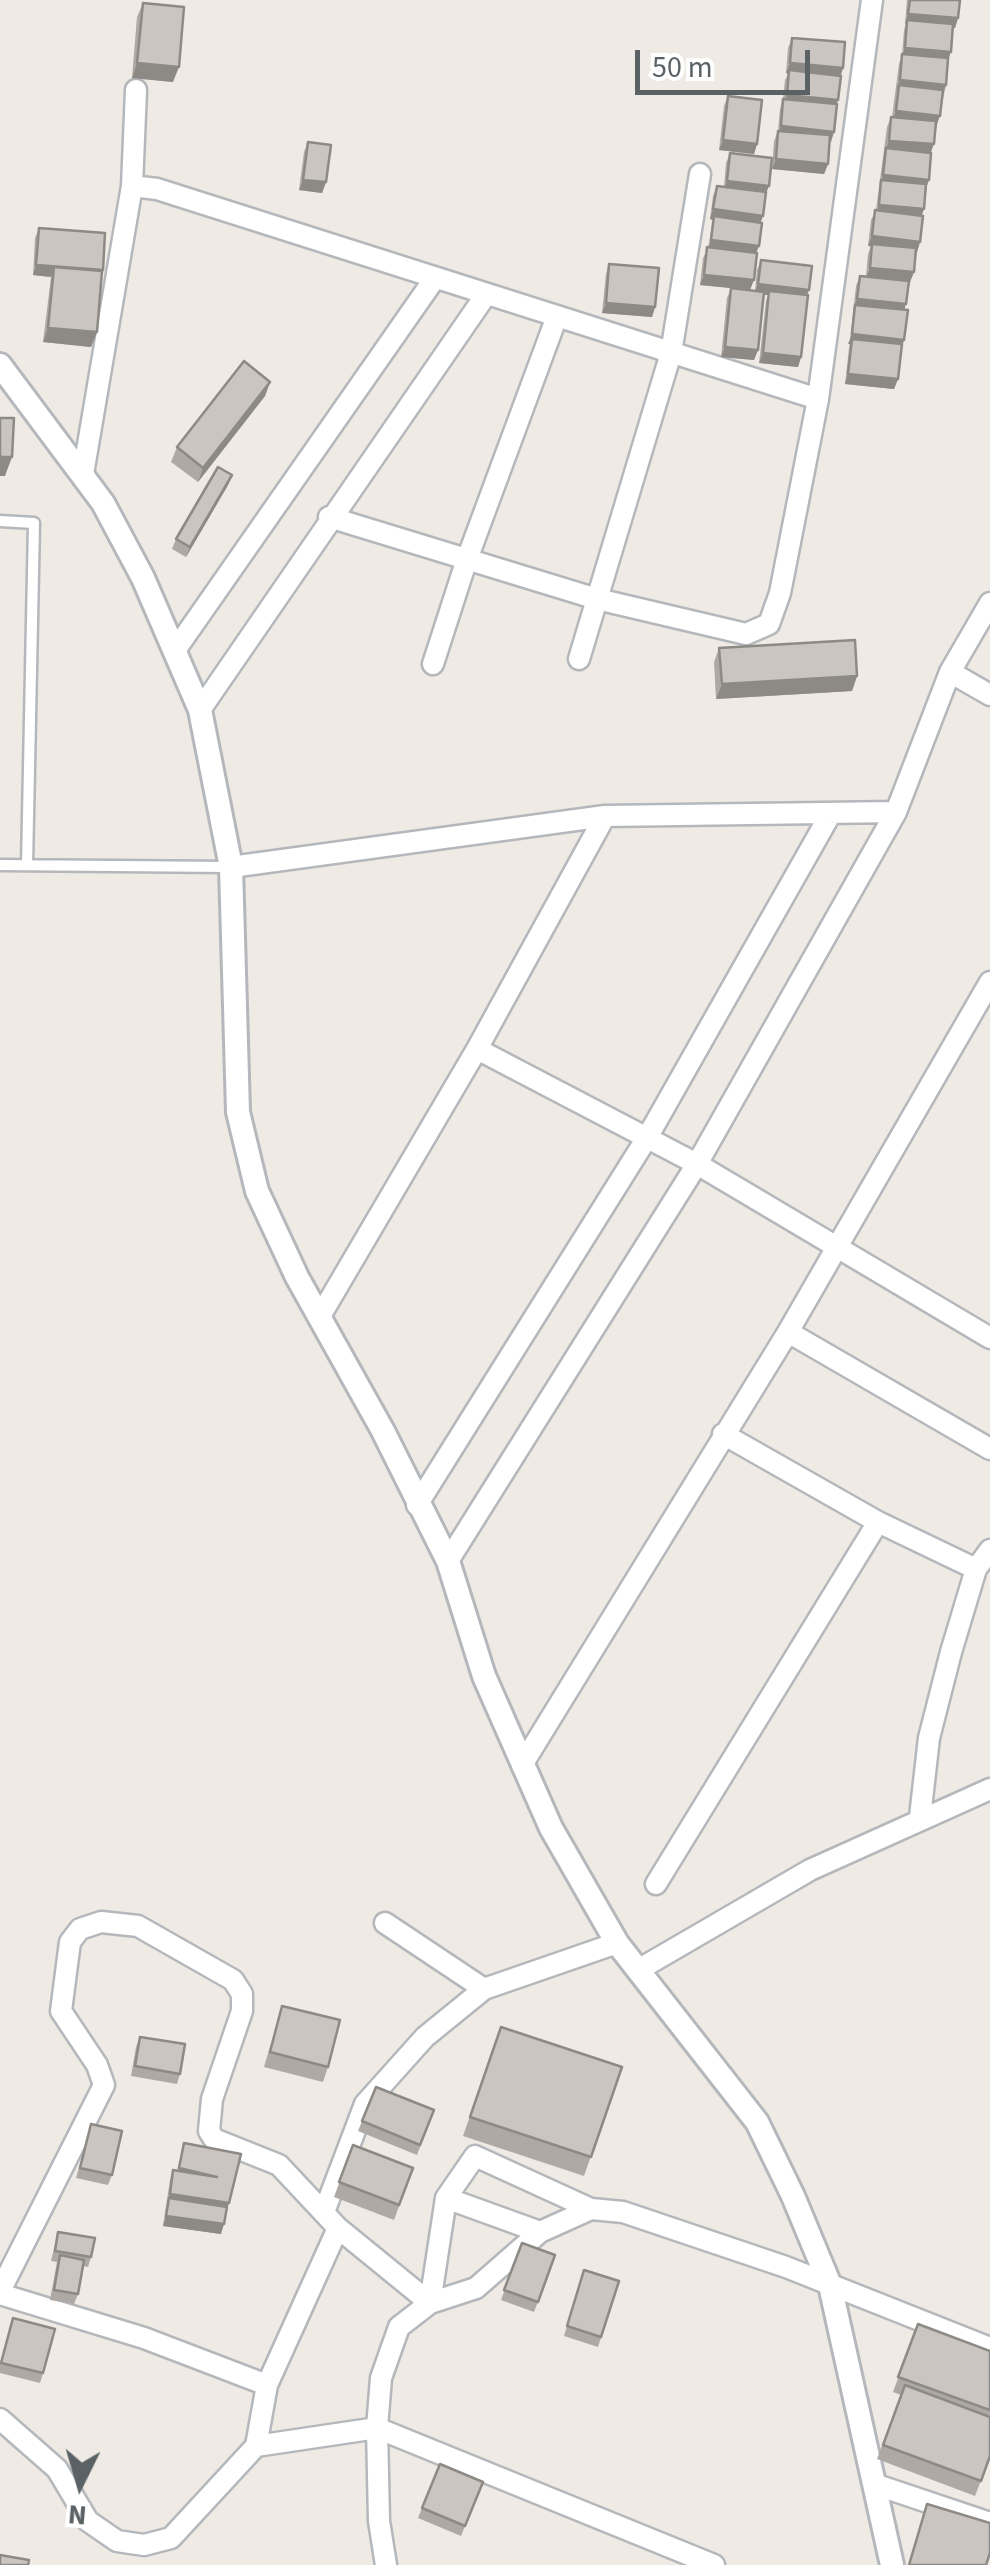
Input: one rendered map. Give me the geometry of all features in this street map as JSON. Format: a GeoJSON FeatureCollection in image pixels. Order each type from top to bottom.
{"type":"FeatureCollection","features":[{"type":"Feature","properties":{"kind":"street"},"geometry":{"type":"LineString","coordinates":[[329,517],[466,562],[721,631],[746,634],[769,624],[780,593],[818,399],[872,0]]}},
{"type":"Feature","properties":{"kind":"street"},"geometry":{"type":"LineString","coordinates":[[83,474],[132,186],[136,90]]}},
{"type":"Feature","properties":{"kind":"street"},"geometry":{"type":"LineString","coordinates":[[579,659],[671,353],[700,174]]}},
{"type":"Feature","properties":{"kind":"street"},"geometry":{"type":"LineString","coordinates":[[132,186],[157,189],[556,319],[818,399]]}},
{"type":"Feature","properties":{"kind":"street"},"geometry":{"type":"LineString","coordinates":[[176,649],[436,278]]}},
{"type":"Feature","properties":{"kind":"street"},"geometry":{"type":"LineString","coordinates":[[200,710],[329,517],[485,296]]}},
{"type":"Feature","properties":{"kind":"street"},"geometry":{"type":"LineString","coordinates":[[433,664],[466,562],[556,319]]}},
{"type":"Feature","properties":{"kind":"street"},"geometry":{"type":"LineString","coordinates":[[0,365],[83,474],[143,578],[200,710],[231,867],[238,1112],[257,1191],[318,1318],[383,1431],[448,1561],[484,1676],[551,1828],[617,1943],[757,2122],[830,2284],[892,2565]]}},
{"type":"Feature","properties":{"kind":"street"},"geometry":{"type":"LineString","coordinates":[[448,1561],[697,1164],[896,812],[950,672],[990,604]]}},
{"type":"Feature","properties":{"kind":"street"},"geometry":{"type":"LineString","coordinates":[[950,672],[990,695]]}},
{"type":"Feature","properties":{"kind":"street"},"geometry":{"type":"LineString","coordinates":[[231,867],[605,816],[896,812]]}},
{"type":"Feature","properties":{"kind":"street"},"geometry":{"type":"LineString","coordinates":[[417,1505],[648,1136],[831,813]]}},
{"type":"Feature","properties":{"kind":"street"},"geometry":{"type":"LineString","coordinates":[[318,1318],[477,1049],[605,816]]}},
{"type":"Feature","properties":{"kind":"street"},"geometry":{"type":"LineString","coordinates":[[522,1765],[788,1332],[990,982]]}},
{"type":"Feature","properties":{"kind":"street"},"geometry":{"type":"LineString","coordinates":[[477,1049],[648,1136],[990,1338]]}},
{"type":"Feature","properties":{"kind":"street"},"geometry":{"type":"LineString","coordinates":[[788,1332],[990,1449]]}},
{"type":"Feature","properties":{"kind":"street"},"geometry":{"type":"LineString","coordinates":[[723,1434],[878,1522],[976,1569]]}},
{"type":"Feature","properties":{"kind":"street"},"geometry":{"type":"LineString","coordinates":[[656,1884],[878,1522]]}},
{"type":"Feature","properties":{"kind":"street"},"geometry":{"type":"LineString","coordinates":[[920,1817],[930,1738],[976,1569],[990,1550]]}},
{"type":"Feature","properties":{"kind":"street"},"geometry":{"type":"LineString","coordinates":[[638,1970],[810,1870],[920,1817],[990,1789]]}},
{"type":"Feature","properties":{"kind":"street"},"geometry":{"type":"LineString","coordinates":[[267,2385],[144,2338],[0,2293],[104,2085],[98,2066],[61,2011],[70,1942],[80,1929],[101,1922],[138,1926],[233,1980],[242,1994],[242,2010],[212,2099],[209,2131],[214,2138],[279,2165],[331,2220],[430,2304]]}},
{"type":"Feature","properties":{"kind":"street"},"geometry":{"type":"LineString","coordinates":[[385,1923],[484,1989]]}},
{"type":"Feature","properties":{"kind":"street"},"geometry":{"type":"LineString","coordinates":[[0,2419],[57,2469],[88,2521],[117,2542],[144,2545],[171,2538],[256,2446],[267,2385],[331,2220],[368,2098],[425,2037],[484,1989],[617,1943]]}},
{"type":"Feature","properties":{"kind":"street"},"geometry":{"type":"LineString","coordinates":[[430,2304],[446,2198],[475,2156],[591,2208],[664,2224],[990,2348]]}},
{"type":"Feature","properties":{"kind":"street"},"geometry":{"type":"LineString","coordinates":[[446,2198],[540,2232]]}},
{"type":"Feature","properties":{"kind":"street"},"geometry":{"type":"LineString","coordinates":[[386,2565],[379,2520],[377,2428],[382,2378],[399,2326],[430,2304],[476,2288],[540,2232],[591,2208]]}},
{"type":"Feature","properties":{"kind":"street"},"geometry":{"type":"LineString","coordinates":[[256,2446],[377,2428],[714,2565]]}},
{"type":"Feature","properties":{"kind":"street"},"geometry":{"type":"LineString","coordinates":[[874,2484],[990,2523]]}},
{"type":"Feature","properties":{"kind":"lane"},"geometry":{"type":"LineString","coordinates":[[0,521],[34,523],[26,866]]}},
{"type":"Feature","properties":{"kind":"lane"},"geometry":{"type":"LineString","coordinates":[[0,865],[231,867]]}},
{"type":"Feature","properties":{"kind":"building"},"geometry":{"type":"Polygon","coordinates":[[[910,0],[960,0],[958,18],[908,14],[910,0]]]}},
{"type":"Feature","properties":{"kind":"building"},"geometry":{"type":"Polygon","coordinates":[[[143,3],[184,7],[179,67],[137,63],[143,3]]]}},
{"type":"Feature","properties":{"kind":"building"},"geometry":{"type":"Polygon","coordinates":[[[907,20],[953,24],[951,52],[905,48],[907,20]]]}},
{"type":"Feature","properties":{"kind":"building"},"geometry":{"type":"Polygon","coordinates":[[[792,38],[845,42],[843,68],[790,63],[792,38]]]}},
{"type":"Feature","properties":{"kind":"building"},"geometry":{"type":"Polygon","coordinates":[[[902,54],[948,58],[946,85],[900,80],[902,54]]]}},
{"type":"Feature","properties":{"kind":"building"},"geometry":{"type":"Polygon","coordinates":[[[789,70],[841,76],[838,100],[787,95],[789,70]]]}},
{"type":"Feature","properties":{"kind":"building"},"geometry":{"type":"Polygon","coordinates":[[[899,85],[943,90],[940,116],[896,111],[899,85]]]}},
{"type":"Feature","properties":{"kind":"building"},"geometry":{"type":"Polygon","coordinates":[[[728,96],[762,100],[757,144],[723,140],[728,96]]]}},
{"type":"Feature","properties":{"kind":"building"},"geometry":{"type":"Polygon","coordinates":[[[783,99],[837,104],[834,132],[781,126],[783,99]]]}},
{"type":"Feature","properties":{"kind":"building"},"geometry":{"type":"Polygon","coordinates":[[[891,117],[936,121],[934,144],[889,141],[891,117]]]}},
{"type":"Feature","properties":{"kind":"building"},"geometry":{"type":"Polygon","coordinates":[[[778,131],[830,135],[828,164],[776,159],[778,131]]]}},
{"type":"Feature","properties":{"kind":"building"},"geometry":{"type":"Polygon","coordinates":[[[308,142],[331,145],[326,182],[303,180],[308,142]]]}},
{"type":"Feature","properties":{"kind":"building"},"geometry":{"type":"Polygon","coordinates":[[[886,148],[931,153],[929,180],[883,175],[886,148]]]}},
{"type":"Feature","properties":{"kind":"building"},"geometry":{"type":"Polygon","coordinates":[[[730,153],[772,158],[769,186],[727,181],[730,153]]]}},
{"type":"Feature","properties":{"kind":"building"},"geometry":{"type":"Polygon","coordinates":[[[881,180],[926,184],[924,209],[879,205],[881,180]]]}},
{"type":"Feature","properties":{"kind":"building"},"geometry":{"type":"Polygon","coordinates":[[[717,186],[766,192],[763,216],[713,209],[717,186]]]}},
{"type":"Feature","properties":{"kind":"building"},"geometry":{"type":"Polygon","coordinates":[[[875,210],[923,216],[920,242],[872,236],[875,210]]]}},
{"type":"Feature","properties":{"kind":"building"},"geometry":{"type":"Polygon","coordinates":[[[714,216],[762,223],[759,246],[711,240],[714,216]]]}},
{"type":"Feature","properties":{"kind":"building"},"geometry":{"type":"Polygon","coordinates":[[[39,228],[105,233],[103,270],[36,265],[39,228]]]}},
{"type":"Feature","properties":{"kind":"building"},"geometry":{"type":"Polygon","coordinates":[[[872,244],[916,248],[914,272],[870,268],[872,244]]]}},
{"type":"Feature","properties":{"kind":"building"},"geometry":{"type":"Polygon","coordinates":[[[707,247],[757,253],[754,280],[704,275],[707,247]]]}},
{"type":"Feature","properties":{"kind":"building"},"geometry":{"type":"Polygon","coordinates":[[[761,260],[812,266],[809,290],[758,284],[761,260]]]}},
{"type":"Feature","properties":{"kind":"building"},"geometry":{"type":"Polygon","coordinates":[[[609,264],[659,268],[655,307],[606,303],[609,264]]]}},
{"type":"Feature","properties":{"kind":"building"},"geometry":{"type":"Polygon","coordinates":[[[54,267],[102,271],[97,332],[48,328],[54,267]]]}},
{"type":"Feature","properties":{"kind":"building"},"geometry":{"type":"Polygon","coordinates":[[[860,276],[909,281],[906,304],[857,299],[860,276]]]}},
{"type":"Feature","properties":{"kind":"building"},"geometry":{"type":"Polygon","coordinates":[[[731,288],[764,292],[758,350],[725,347],[731,288]]]}},
{"type":"Feature","properties":{"kind":"building"},"geometry":{"type":"Polygon","coordinates":[[[769,291],[808,295],[801,357],[763,353],[769,291]]]}},
{"type":"Feature","properties":{"kind":"building"},"geometry":{"type":"Polygon","coordinates":[[[855,305],[908,310],[904,340],[852,334],[855,305]]]}},
{"type":"Feature","properties":{"kind":"building"},"geometry":{"type":"Polygon","coordinates":[[[852,339],[902,344],[898,379],[848,374],[852,339]]]}},
{"type":"Feature","properties":{"kind":"building"},"geometry":{"type":"Polygon","coordinates":[[[244,361],[270,382],[203,468],[177,447],[244,361]]]}},
{"type":"Feature","properties":{"kind":"building"},"geometry":{"type":"Polygon","coordinates":[[[0,418],[14,418],[12,457],[0,457],[0,418]]]}},
{"type":"Feature","properties":{"kind":"building"},"geometry":{"type":"Polygon","coordinates":[[[218,467],[232,475],[190,547],[176,539],[218,467]]]}},
{"type":"Feature","properties":{"kind":"building"},"geometry":{"type":"Polygon","coordinates":[[[855,640],[857,676],[722,684],[719,648],[855,640]]]}},
{"type":"Feature","properties":{"kind":"building"},"geometry":{"type":"Polygon","coordinates":[[[282,2006],[340,2020],[328,2067],[270,2052],[282,2006]]]}},
{"type":"Feature","properties":{"kind":"building"},"geometry":{"type":"Polygon","coordinates":[[[501,2027],[622,2067],[591,2157],[470,2117],[501,2027]]]}},
{"type":"Feature","properties":{"kind":"building"},"geometry":{"type":"Polygon","coordinates":[[[140,2037],[185,2044],[180,2074],[135,2066],[140,2037]]]}},
{"type":"Feature","properties":{"kind":"building"},"geometry":{"type":"Polygon","coordinates":[[[376,2087],[434,2110],[420,2145],[362,2121],[376,2087]]]}},
{"type":"Feature","properties":{"kind":"building"},"geometry":{"type":"Polygon","coordinates":[[[91,2124],[122,2131],[112,2175],[80,2168],[91,2124]]]}},
{"type":"Feature","properties":{"kind":"building"},"geometry":{"type":"Polygon","coordinates":[[[184,2143],[241,2154],[229,2203],[170,2194],[173,2170],[217,2177],[179,2168],[184,2143]]]}},
{"type":"Feature","properties":{"kind":"building"},"geometry":{"type":"Polygon","coordinates":[[[353,2145],[413,2168],[399,2205],[339,2182],[353,2145]]]}},
{"type":"Feature","properties":{"kind":"building"},"geometry":{"type":"Polygon","coordinates":[[[169,2198],[227,2207],[224,2224],[166,2216],[169,2198]]]}},
{"type":"Feature","properties":{"kind":"building"},"geometry":{"type":"Polygon","coordinates":[[[58,2232],[95,2238],[91,2257],[55,2251],[58,2232]]]}},
{"type":"Feature","properties":{"kind":"building"},"geometry":{"type":"Polygon","coordinates":[[[522,2243],[555,2255],[538,2302],[504,2290],[522,2243]]]}},
{"type":"Feature","properties":{"kind":"building"},"geometry":{"type":"Polygon","coordinates":[[[60,2255],[84,2260],[78,2294],[54,2290],[60,2255]]]}},
{"type":"Feature","properties":{"kind":"building"},"geometry":{"type":"Polygon","coordinates":[[[584,2270],[619,2281],[601,2337],[567,2326],[584,2270]]]}},
{"type":"Feature","properties":{"kind":"building"},"geometry":{"type":"Polygon","coordinates":[[[13,2318],[55,2329],[43,2373],[1,2363],[13,2318]]]}},
{"type":"Feature","properties":{"kind":"building"},"geometry":{"type":"Polygon","coordinates":[[[918,2324],[990,2351],[990,2410],[898,2377],[918,2324]]]}},
{"type":"Feature","properties":{"kind":"building"},"geometry":{"type":"Polygon","coordinates":[[[905,2385],[990,2417],[990,2456],[981,2481],[883,2445],[905,2385]]]}},
{"type":"Feature","properties":{"kind":"building"},"geometry":{"type":"Polygon","coordinates":[[[440,2464],[483,2482],[465,2526],[422,2508],[440,2464]]]}},
{"type":"Feature","properties":{"kind":"building"},"geometry":{"type":"Polygon","coordinates":[[[927,2504],[990,2523],[986,2565],[909,2565],[927,2504]]]}},
{"type":"Feature","properties":{"kind":"building"},"geometry":{"type":"Polygon","coordinates":[[[0,2555],[29,2560],[28,2565],[0,2565],[0,2555]]]}}]}
